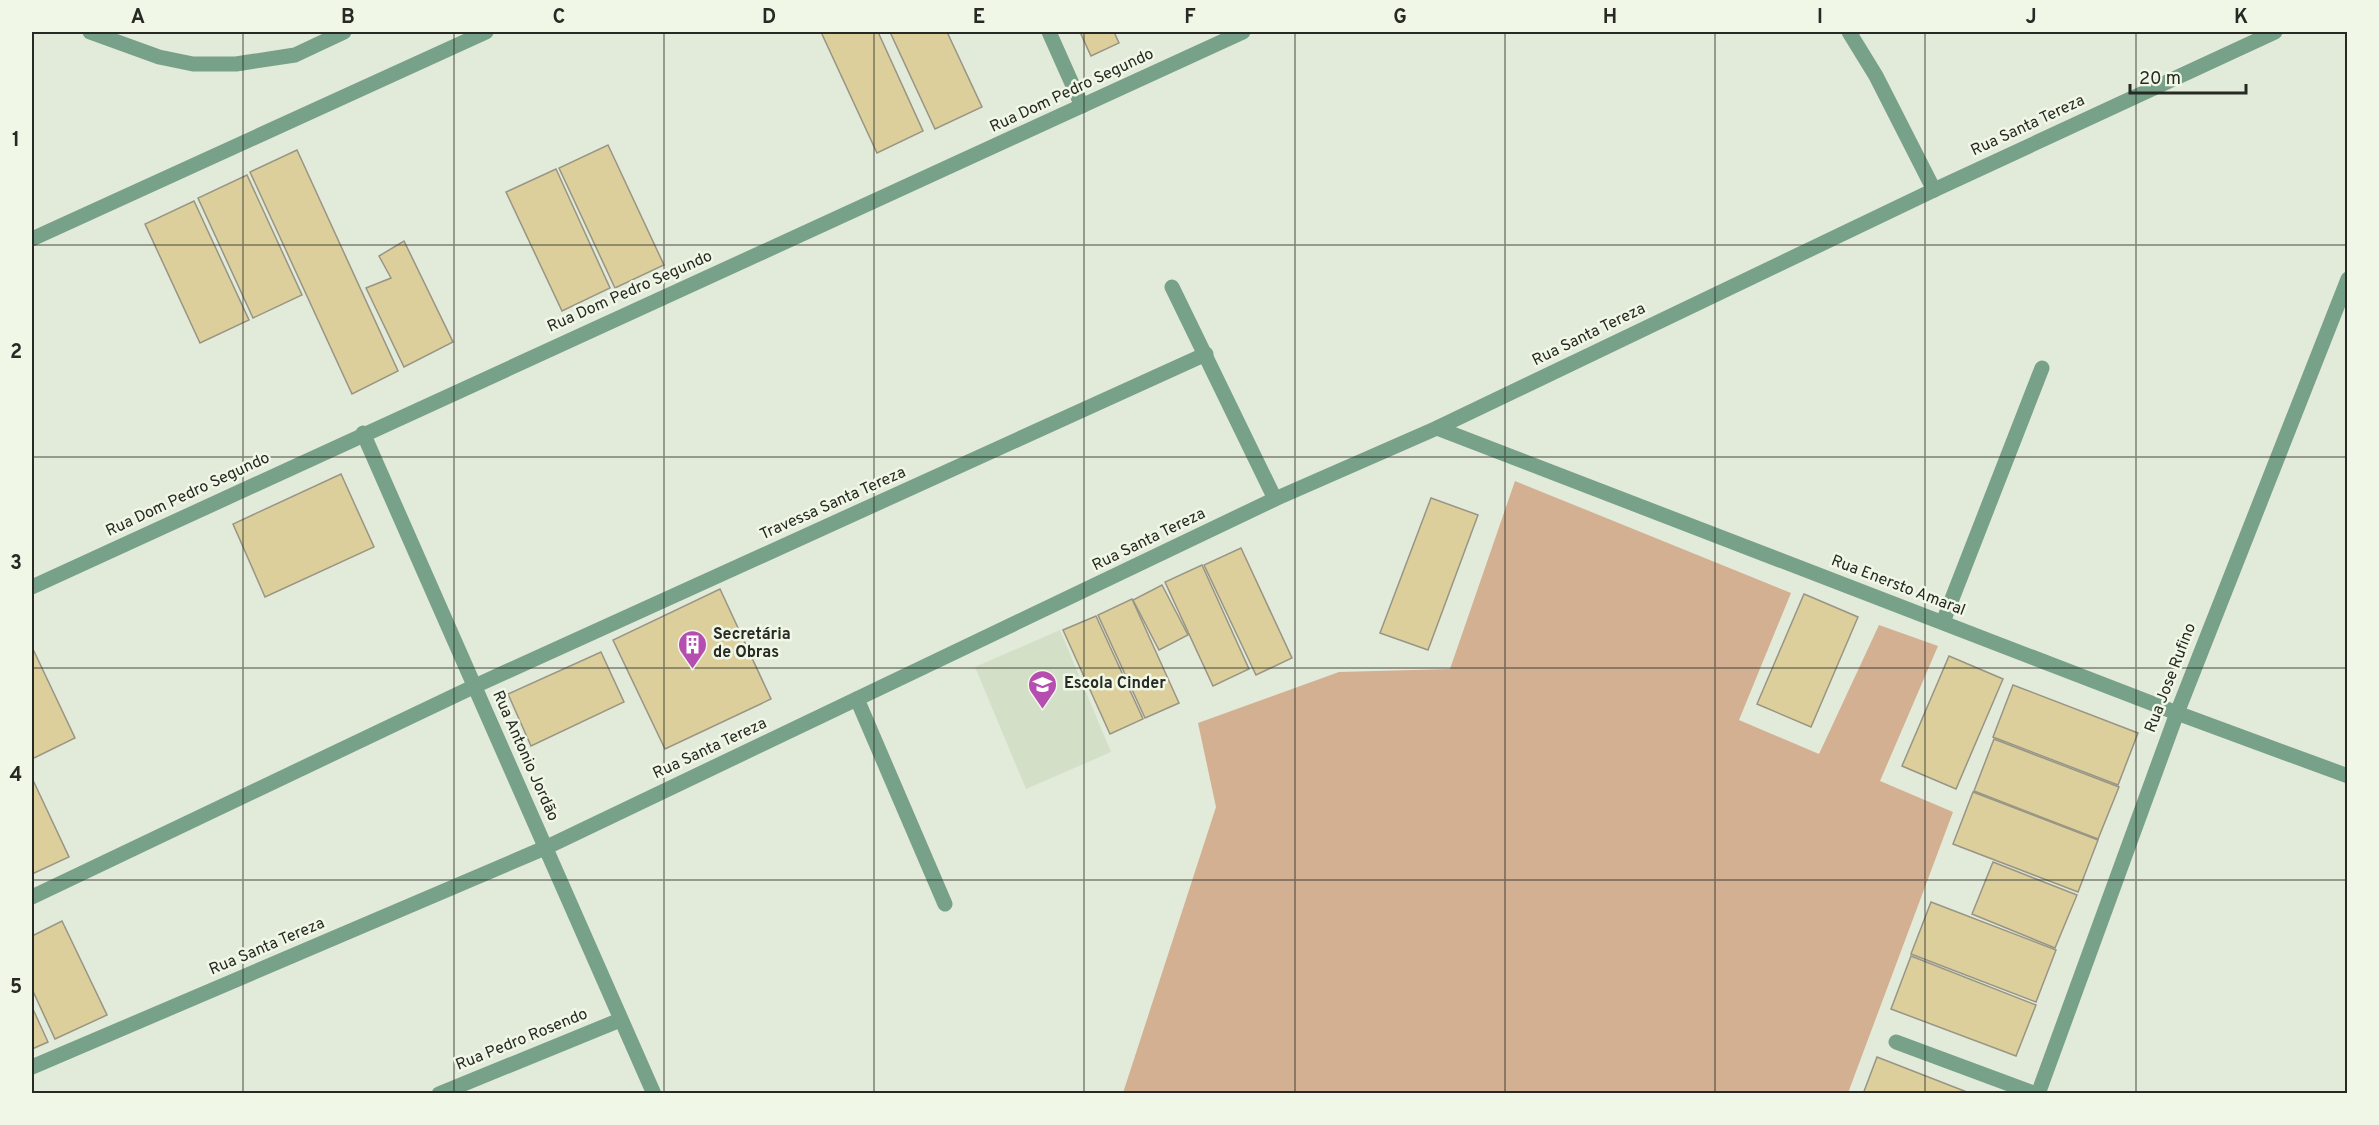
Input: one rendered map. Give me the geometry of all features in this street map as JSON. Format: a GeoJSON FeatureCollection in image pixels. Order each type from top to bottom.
{"type":"FeatureCollection","features":[{"type":"Feature","properties":{"kind":"street"},"geometry":{"type":"LineString","coordinates":[[90,32],[159,57],[193,64],[236,64],[296,55],[344,32]]}},
{"type":"Feature","properties":{"kind":"street"},"geometry":{"type":"LineString","coordinates":[[32,239],[486,32]]}},
{"type":"Feature","properties":{"kind":"street"},"geometry":{"type":"LineString","coordinates":[[1049,32],[1082,106]]}},
{"type":"Feature","properties":{"kind":"street","name":"Rua Dom Pedro Segundo"},"geometry":{"type":"LineString","coordinates":[[32,587],[363,433],[1243,32]]}},
{"type":"Feature","properties":{"kind":"street"},"geometry":{"type":"LineString","coordinates":[[1849,32],[1876,76],[1934,190]]}},
{"type":"Feature","properties":{"kind":"street"},"geometry":{"type":"LineString","coordinates":[[2237,49],[2245,32]]}},
{"type":"Feature","properties":{"kind":"street","name":"Rua Santa Tereza"},"geometry":{"type":"LineString","coordinates":[[32,1067],[547,847],[1275,499],[1437,428],[1934,190],[2275,32]]}},
{"type":"Feature","properties":{"kind":"street","name":"Rua Jose Rufino"},"geometry":{"type":"LineString","coordinates":[[2037,1094],[2176,713],[2348,279]]}},
{"type":"Feature","properties":{"kind":"street"},"geometry":{"type":"LineString","coordinates":[[1172,287],[1275,499]]}},
{"type":"Feature","properties":{"kind":"street","name":"Travessa Santa Tereza"},"geometry":{"type":"LineString","coordinates":[[32,897],[475,686],[1206,354]]}},
{"type":"Feature","properties":{"kind":"street"},"geometry":{"type":"LineString","coordinates":[[1943,622],[2042,368]]}},
{"type":"Feature","properties":{"kind":"street","name":"Rua Enersto Amaral"},"geometry":{"type":"LineString","coordinates":[[1437,428],[2176,713],[2348,776]]}},
{"type":"Feature","properties":{"kind":"street","name":"Rua Antonio Jordão"},"geometry":{"type":"LineString","coordinates":[[363,433],[654,1094]]}},
{"type":"Feature","properties":{"kind":"street"},"geometry":{"type":"LineString","coordinates":[[858,699],[945,904]]}},
{"type":"Feature","properties":{"kind":"street","name":"Rua Pedro Rosendo"},"geometry":{"type":"LineString","coordinates":[[439,1094],[620,1020]]}},
{"type":"Feature","properties":{"kind":"street"},"geometry":{"type":"LineString","coordinates":[[1896,1042],[2037,1094]]}},
{"type":"Feature","properties":{"kind":"shaded area"},"geometry":{"type":"Polygon","coordinates":[[[1515,481],[1791,593],[1739,720],[1819,754],[1879,625],[1938,646],[1880,781],[1953,812],[1848,1093],[1123,1093],[1216,807],[1198,723],[1339,672],[1450,669],[1515,481]]]}},
{"type":"Feature","properties":{"kind":"shaded area","name":"Escola Cinder"},"geometry":{"type":"Polygon","coordinates":[[[1060,630],[1111,752],[1026,789],[975,667],[1060,630]]]}},
{"type":"Feature","properties":{"kind":"building"},"geometry":{"type":"Polygon","coordinates":[[[821,32],[878,32],[923,131],[877,153],[821,32]]]}},
{"type":"Feature","properties":{"kind":"building"},"geometry":{"type":"Polygon","coordinates":[[[890,32],[947,32],[982,107],[935,129],[890,32]]]}},
{"type":"Feature","properties":{"kind":"building"},"geometry":{"type":"Polygon","coordinates":[[[1080,32],[1114,32],[1119,43],[1091,56],[1080,32]]]}},
{"type":"Feature","properties":{"kind":"building"},"geometry":{"type":"Polygon","coordinates":[[[608,145],[664,265],[615,288],[559,168],[608,145]]]}},
{"type":"Feature","properties":{"kind":"building"},"geometry":{"type":"Polygon","coordinates":[[[297,150],[398,371],[352,394],[250,172],[297,150]]]}},
{"type":"Feature","properties":{"kind":"building"},"geometry":{"type":"Polygon","coordinates":[[[556,169],[610,288],[562,311],[506,192],[556,169]]]}},
{"type":"Feature","properties":{"kind":"building"},"geometry":{"type":"Polygon","coordinates":[[[247,175],[302,295],[253,318],[198,198],[247,175]]]}},
{"type":"Feature","properties":{"kind":"building"},"geometry":{"type":"Polygon","coordinates":[[[194,201],[249,320],[200,343],[145,224],[194,201]]]}},
{"type":"Feature","properties":{"kind":"building"},"geometry":{"type":"Polygon","coordinates":[[[404,241],[453,342],[404,367],[366,288],[391,278],[379,256],[404,241]]]}},
{"type":"Feature","properties":{"kind":"building"},"geometry":{"type":"Polygon","coordinates":[[[341,474],[374,547],[265,597],[233,524],[341,474]]]}},
{"type":"Feature","properties":{"kind":"building"},"geometry":{"type":"Polygon","coordinates":[[[1431,498],[1478,515],[1428,650],[1380,633],[1431,498]]]}},
{"type":"Feature","properties":{"kind":"building"},"geometry":{"type":"Polygon","coordinates":[[[1241,548],[1292,658],[1256,675],[1204,565],[1241,548]]]}},
{"type":"Feature","properties":{"kind":"building"},"geometry":{"type":"Polygon","coordinates":[[[1202,565],[1249,669],[1213,686],[1165,582],[1202,565]]]}},
{"type":"Feature","properties":{"kind":"building"},"geometry":{"type":"Polygon","coordinates":[[[1162,585],[1188,635],[1159,650],[1133,600],[1162,585]]]}},
{"type":"Feature","properties":{"kind":"building","name":"Secretária de Obras"},"geometry":{"type":"Polygon","coordinates":[[[720,589],[771,699],[665,749],[613,640],[720,589]]]}},
{"type":"Feature","properties":{"kind":"building"},"geometry":{"type":"Polygon","coordinates":[[[1804,594],[1858,617],[1811,727],[1757,704],[1804,594]]]}},
{"type":"Feature","properties":{"kind":"building"},"geometry":{"type":"Polygon","coordinates":[[[1132,599],[1179,703],[1145,718],[1098,615],[1132,599]]]}},
{"type":"Feature","properties":{"kind":"building"},"geometry":{"type":"Polygon","coordinates":[[[1096,616],[1143,719],[1110,734],[1063,630],[1096,616]]]}},
{"type":"Feature","properties":{"kind":"building"},"geometry":{"type":"Polygon","coordinates":[[[32,647],[75,738],[32,759],[32,647]]]}},
{"type":"Feature","properties":{"kind":"building"},"geometry":{"type":"Polygon","coordinates":[[[601,652],[624,702],[531,746],[508,694],[601,652]]]}},
{"type":"Feature","properties":{"kind":"building"},"geometry":{"type":"Polygon","coordinates":[[[1949,656],[2003,679],[1956,789],[1902,766],[1949,656]]]}},
{"type":"Feature","properties":{"kind":"building"},"geometry":{"type":"Polygon","coordinates":[[[2013,685],[2138,733],[2118,785],[1993,737],[2013,685]]]}},
{"type":"Feature","properties":{"kind":"building"},"geometry":{"type":"Polygon","coordinates":[[[1994,739],[2119,787],[2098,839],[1974,791],[1994,739]]]}},
{"type":"Feature","properties":{"kind":"building"},"geometry":{"type":"Polygon","coordinates":[[[32,778],[69,857],[32,874],[32,778]]]}},
{"type":"Feature","properties":{"kind":"building"},"geometry":{"type":"Polygon","coordinates":[[[1973,792],[2098,840],[2078,892],[1953,844],[1973,792]]]}},
{"type":"Feature","properties":{"kind":"building"},"geometry":{"type":"Polygon","coordinates":[[[1993,862],[2077,895],[2055,948],[1972,914],[1993,862]]]}},
{"type":"Feature","properties":{"kind":"building"},"geometry":{"type":"Polygon","coordinates":[[[1931,902],[2056,950],[2036,1002],[1911,954],[1931,902]]]}},
{"type":"Feature","properties":{"kind":"building"},"geometry":{"type":"Polygon","coordinates":[[[62,921],[107,1015],[55,1039],[32,989],[32,936],[62,921]]]}},
{"type":"Feature","properties":{"kind":"building"},"geometry":{"type":"Polygon","coordinates":[[[1911,956],[2036,1005],[2016,1056],[1891,1009],[1911,956]]]}},
{"type":"Feature","properties":{"kind":"building"},"geometry":{"type":"Polygon","coordinates":[[[32,1007],[48,1042],[32,1049],[32,1007]]]}},
{"type":"Feature","properties":{"kind":"building"},"geometry":{"type":"Polygon","coordinates":[[[1877,1057],[1972,1094],[1863,1094],[1877,1057]]]}},
{"type":"Feature","properties":{"kind":"place","name":"Secretária de Obras"},"geometry":{"type":"Point","coordinates":[692,670]}},
{"type":"Feature","properties":{"kind":"place","name":"Escola Cinder"},"geometry":{"type":"Point","coordinates":[1043,710]}}]}
